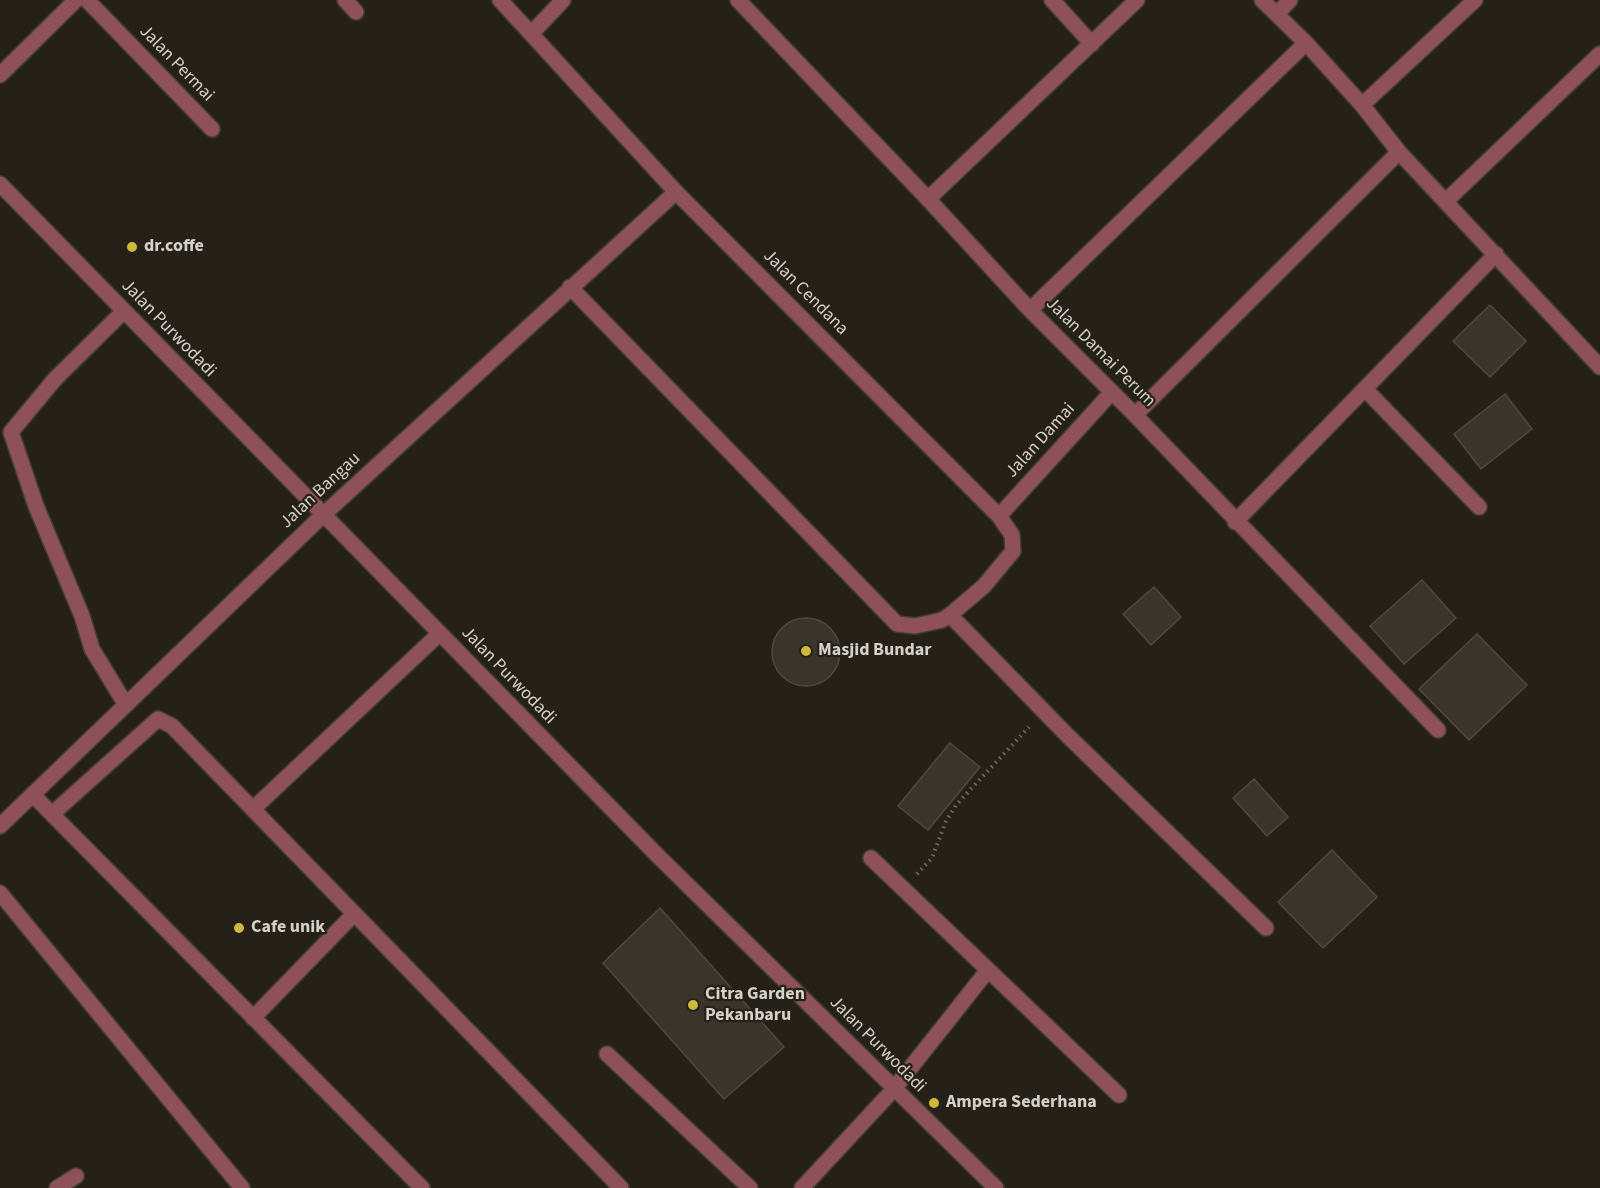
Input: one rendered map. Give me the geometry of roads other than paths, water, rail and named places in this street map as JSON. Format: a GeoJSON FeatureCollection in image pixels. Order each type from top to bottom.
{"type":"FeatureCollection","features":[{"type":"Feature","properties":{"kind":"street"},"geometry":{"type":"LineString","coordinates":[[0,75],[76,0]]}},
{"type":"Feature","properties":{"kind":"street","name":"Jalan Permai"},"geometry":{"type":"LineString","coordinates":[[87,0],[212,129]]}},
{"type":"Feature","properties":{"kind":"street"},"geometry":{"type":"LineString","coordinates":[[345,0],[356,12]]}},
{"type":"Feature","properties":{"kind":"street","name":"Jalan Cendana"},"geometry":{"type":"LineString","coordinates":[[500,0],[676,192],[999,516],[1012,535],[1013,551],[984,586],[950,615]]}},
{"type":"Feature","properties":{"kind":"street"},"geometry":{"type":"LineString","coordinates":[[532,33],[563,0]]}},
{"type":"Feature","properties":{"kind":"street","name":"Jalan Damai Perum"},"geometry":{"type":"LineString","coordinates":[[738,0],[928,199],[1030,310],[1135,415],[1235,522],[1438,730]]}},
{"type":"Feature","properties":{"kind":"street"},"geometry":{"type":"LineString","coordinates":[[1052,0],[1092,44]]}},
{"type":"Feature","properties":{"kind":"street"},"geometry":{"type":"LineString","coordinates":[[928,199],[1137,0]]}},
{"type":"Feature","properties":{"kind":"street"},"geometry":{"type":"LineString","coordinates":[[1262,0],[1306,43],[1362,105],[1399,152],[1447,200],[1600,367]]}},
{"type":"Feature","properties":{"kind":"street"},"geometry":{"type":"LineString","coordinates":[[1276,14],[1290,0]]}},
{"type":"Feature","properties":{"kind":"street"},"geometry":{"type":"LineString","coordinates":[[1362,105],[1475,0]]}},
{"type":"Feature","properties":{"kind":"street"},"geometry":{"type":"LineString","coordinates":[[1030,310],[1306,43]]}},
{"type":"Feature","properties":{"kind":"street"},"geometry":{"type":"LineString","coordinates":[[1447,200],[1600,54]]}},
{"type":"Feature","properties":{"kind":"street"},"geometry":{"type":"LineString","coordinates":[[1135,415],[1399,152]]}},
{"type":"Feature","properties":{"kind":"street","name":"Jalan Purwodadi"},"geometry":{"type":"LineString","coordinates":[[0,184],[648,847],[996,1188]]}},
{"type":"Feature","properties":{"kind":"street","name":"Jalan Bangau"},"geometry":{"type":"LineString","coordinates":[[0,826],[323,515],[676,192]]}},
{"type":"Feature","properties":{"kind":"street"},"geometry":{"type":"LineString","coordinates":[[1235,522],[1496,254]]}},
{"type":"Feature","properties":{"kind":"street"},"geometry":{"type":"LineString","coordinates":[[570,287],[897,624],[915,626],[942,620],[950,615],[1044,711],[1266,927]]}},
{"type":"Feature","properties":{"kind":"street"},"geometry":{"type":"LineString","coordinates":[[124,311],[55,379],[6,437],[82,616],[92,649],[126,705]]}},
{"type":"Feature","properties":{"kind":"street"},"geometry":{"type":"LineString","coordinates":[[1365,389],[1479,507]]}},
{"type":"Feature","properties":{"kind":"street","name":"Jalan Damai"},"geometry":{"type":"LineString","coordinates":[[999,516],[1112,392]]}},
{"type":"Feature","properties":{"kind":"street"},"geometry":{"type":"LineString","coordinates":[[253,809],[440,634]]}},
{"type":"Feature","properties":{"kind":"street"},"geometry":{"type":"LineString","coordinates":[[52,814],[158,719],[172,726],[621,1188]]}},
{"type":"Feature","properties":{"kind":"street"},"geometry":{"type":"LineString","coordinates":[[33,795],[422,1188]]}},
{"type":"Feature","properties":{"kind":"street"},"geometry":{"type":"LineString","coordinates":[[872,858],[1119,1095]]}},
{"type":"Feature","properties":{"kind":"street"},"geometry":{"type":"LineString","coordinates":[[0,893],[242,1188]]}},
{"type":"Feature","properties":{"kind":"street"},"geometry":{"type":"LineString","coordinates":[[253,1018],[354,914]]}},
{"type":"Feature","properties":{"kind":"street"},"geometry":{"type":"LineString","coordinates":[[802,1188],[894,1090],[988,970]]}},
{"type":"Feature","properties":{"kind":"street"},"geometry":{"type":"LineString","coordinates":[[607,1054],[750,1188]]}},
{"type":"Feature","properties":{"kind":"street"},"geometry":{"type":"LineString","coordinates":[[57,1188],[76,1176]]}},
{"type":"Feature","properties":{"kind":"place","name":"dr.coffe"},"geometry":{"type":"Point","coordinates":[132,247]}},
{"type":"Feature","properties":{"kind":"place","name":"Masjid Bundar"},"geometry":{"type":"Point","coordinates":[806,651]}},
{"type":"Feature","properties":{"kind":"place","name":"Cafe unik"},"geometry":{"type":"Point","coordinates":[239,928]}},
{"type":"Feature","properties":{"kind":"place","name":"Citra Garden Pekanbaru"},"geometry":{"type":"Point","coordinates":[693,1005]}},
{"type":"Feature","properties":{"kind":"place","name":"Ampera Sederhana"},"geometry":{"type":"Point","coordinates":[934,1103]}}]}
